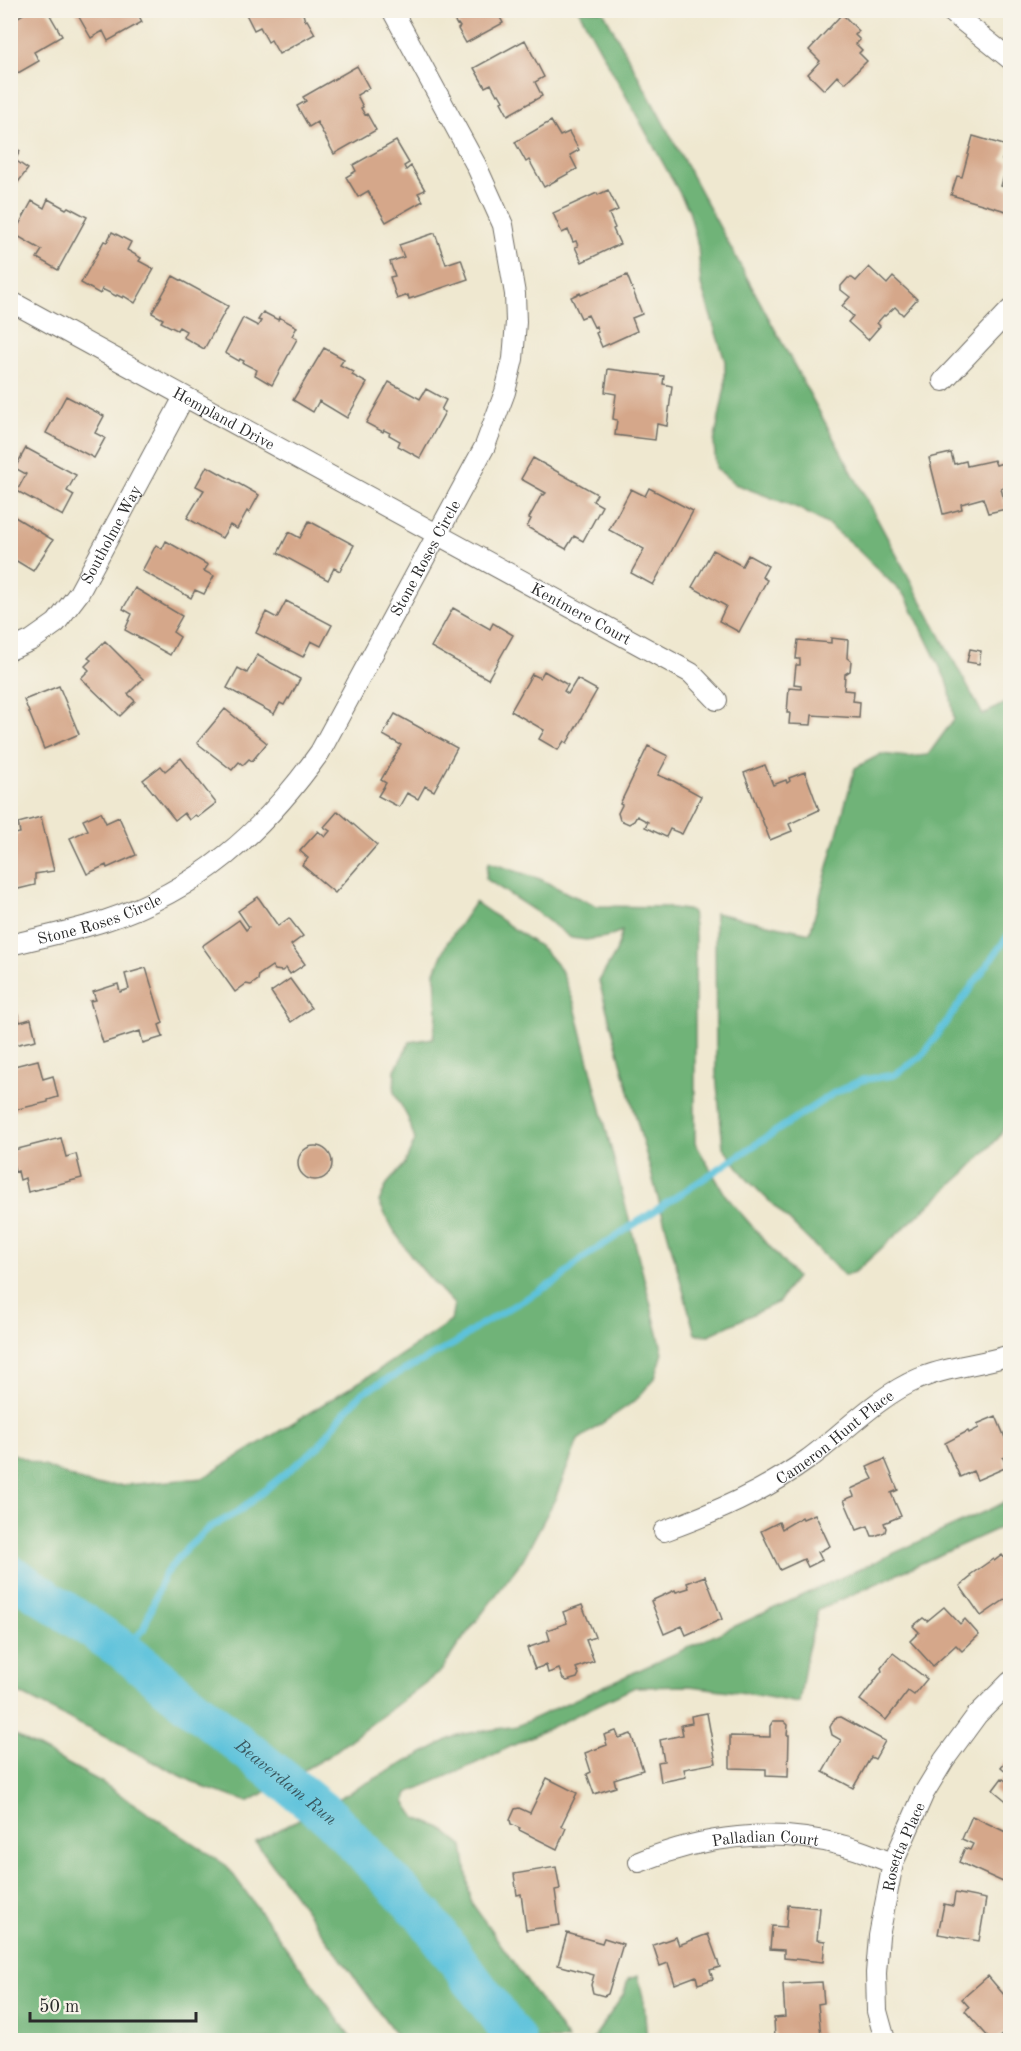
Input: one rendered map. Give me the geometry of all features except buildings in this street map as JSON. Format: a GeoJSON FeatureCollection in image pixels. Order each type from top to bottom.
{"type":"FeatureCollection","features":[{"type":"Feature","properties":{"kind":"street","name":"Stone Roses Circle"},"geometry":{"type":"LineString","coordinates":[[10,945],[104,921],[149,903],[186,885],[248,837],[284,798],[320,752],[485,446],[505,392],[513,359],[516,322],[515,294],[503,225],[491,196],[392,10]]}},
{"type":"Feature","properties":{"kind":"street"},"geometry":{"type":"LineString","coordinates":[[949,10],[1011,59]]}},
{"type":"Feature","properties":{"kind":"street","name":"Hempland Drive"},"geometry":{"type":"LineString","coordinates":[[10,301],[439,533]]}},
{"type":"Feature","properties":{"kind":"street"},"geometry":{"type":"LineString","coordinates":[[943,381],[1011,310]]}},
{"type":"Feature","properties":{"kind":"street","name":"Southolme Way"},"geometry":{"type":"LineString","coordinates":[[10,650],[32,640],[56,623],[79,593],[184,397]]}},
{"type":"Feature","properties":{"kind":"street","name":"Kentmere Court"},"geometry":{"type":"LineString","coordinates":[[439,533],[691,673],[717,700]]}},
{"type":"Feature","properties":{"kind":"street","name":"Cameron Hunt Place"},"geometry":{"type":"LineString","coordinates":[[664,1532],[714,1513],[762,1488],[806,1461],[890,1395],[916,1380],[949,1368],[1011,1355]]}},
{"type":"Feature","properties":{"kind":"street","name":"Rosetta Place"},"geometry":{"type":"LineString","coordinates":[[885,2040],[877,2011],[876,1973],[879,1936],[893,1863],[924,1793],[944,1760],[977,1715],[1011,1682]]}},
{"type":"Feature","properties":{"kind":"street","name":"Palladian Court"},"geometry":{"type":"LineString","coordinates":[[639,1862],[692,1844],[729,1837],[766,1835],[804,1838],[841,1845],[893,1863]]}},
{"type":"Feature","properties":{"kind":"green space"},"geometry":{"type":"Polygon","coordinates":[[[579,11],[603,11],[983,715],[1010,700],[1010,1115],[1000,1136],[967,1171],[856,1271],[845,1276],[747,1179],[723,1147],[716,1074],[715,913],[810,933],[855,768],[881,754],[908,757],[928,755],[954,719],[949,686],[906,597],[853,545],[829,525],[798,508],[735,484],[716,468],[714,443],[725,387],[725,361],[701,285],[698,246],[689,210],[579,11]]]}},
{"type":"Feature","properties":{"kind":"green space"},"geometry":{"type":"Polygon","coordinates":[[[488,862],[540,879],[597,906],[666,907],[692,911],[695,935],[695,1143],[726,1196],[796,1277],[779,1302],[709,1335],[695,1334],[599,981],[616,952],[622,931],[606,937],[586,940],[571,938],[486,879],[488,862]]]}},
{"type":"Feature","properties":{"kind":"green space"},"geometry":{"type":"Polygon","coordinates":[[[475,902],[543,949],[561,970],[574,1003],[663,1353],[655,1378],[636,1400],[578,1440],[555,1499],[523,1559],[441,1671],[330,1755],[248,1802],[203,1787],[11,1689],[11,1453],[92,1485],[126,1485],[203,1478],[374,1373],[451,1321],[454,1304],[412,1257],[394,1231],[379,1202],[387,1184],[404,1165],[415,1140],[408,1118],[394,1092],[395,1070],[410,1042],[433,1038],[437,1015],[435,972],[447,943],[475,902]]]}},
{"type":"Feature","properties":{"kind":"green space"},"geometry":{"type":"Polygon","coordinates":[[[1010,1500],[1010,1523],[818,1610],[807,1653],[799,1703],[690,1686],[635,1687],[408,1793],[405,1802],[416,1818],[441,1828],[463,1846],[471,1902],[568,2040],[400,2040],[256,1842],[457,1735],[517,1726],[1010,1500]]]}},
{"type":"Feature","properties":{"kind":"green space"},"geometry":{"type":"Polygon","coordinates":[[[11,1733],[101,1782],[227,1866],[353,2040],[11,2040],[11,1733]]]}},
{"type":"Feature","properties":{"kind":"green space"},"geometry":{"type":"Polygon","coordinates":[[[638,1976],[644,2001],[647,2040],[592,2040],[624,1994],[628,1979],[638,1976]]]}},
{"type":"Feature","properties":{"kind":"waterway"},"geometry":{"type":"LineString","coordinates":[[123,1650],[143,1630],[164,1575],[185,1550],[209,1528],[238,1512],[319,1446],[341,1416],[363,1392],[454,1344],[482,1324],[560,1279],[583,1258],[834,1093],[862,1080],[894,1075],[922,1056],[1010,933]]}},
{"type":"Feature","properties":{"kind":"waterway","name":"Beaverdam Run"},"geometry":{"type":"LineString","coordinates":[[10,1574],[123,1650],[332,1819],[426,1918],[516,2040]]}}]}
